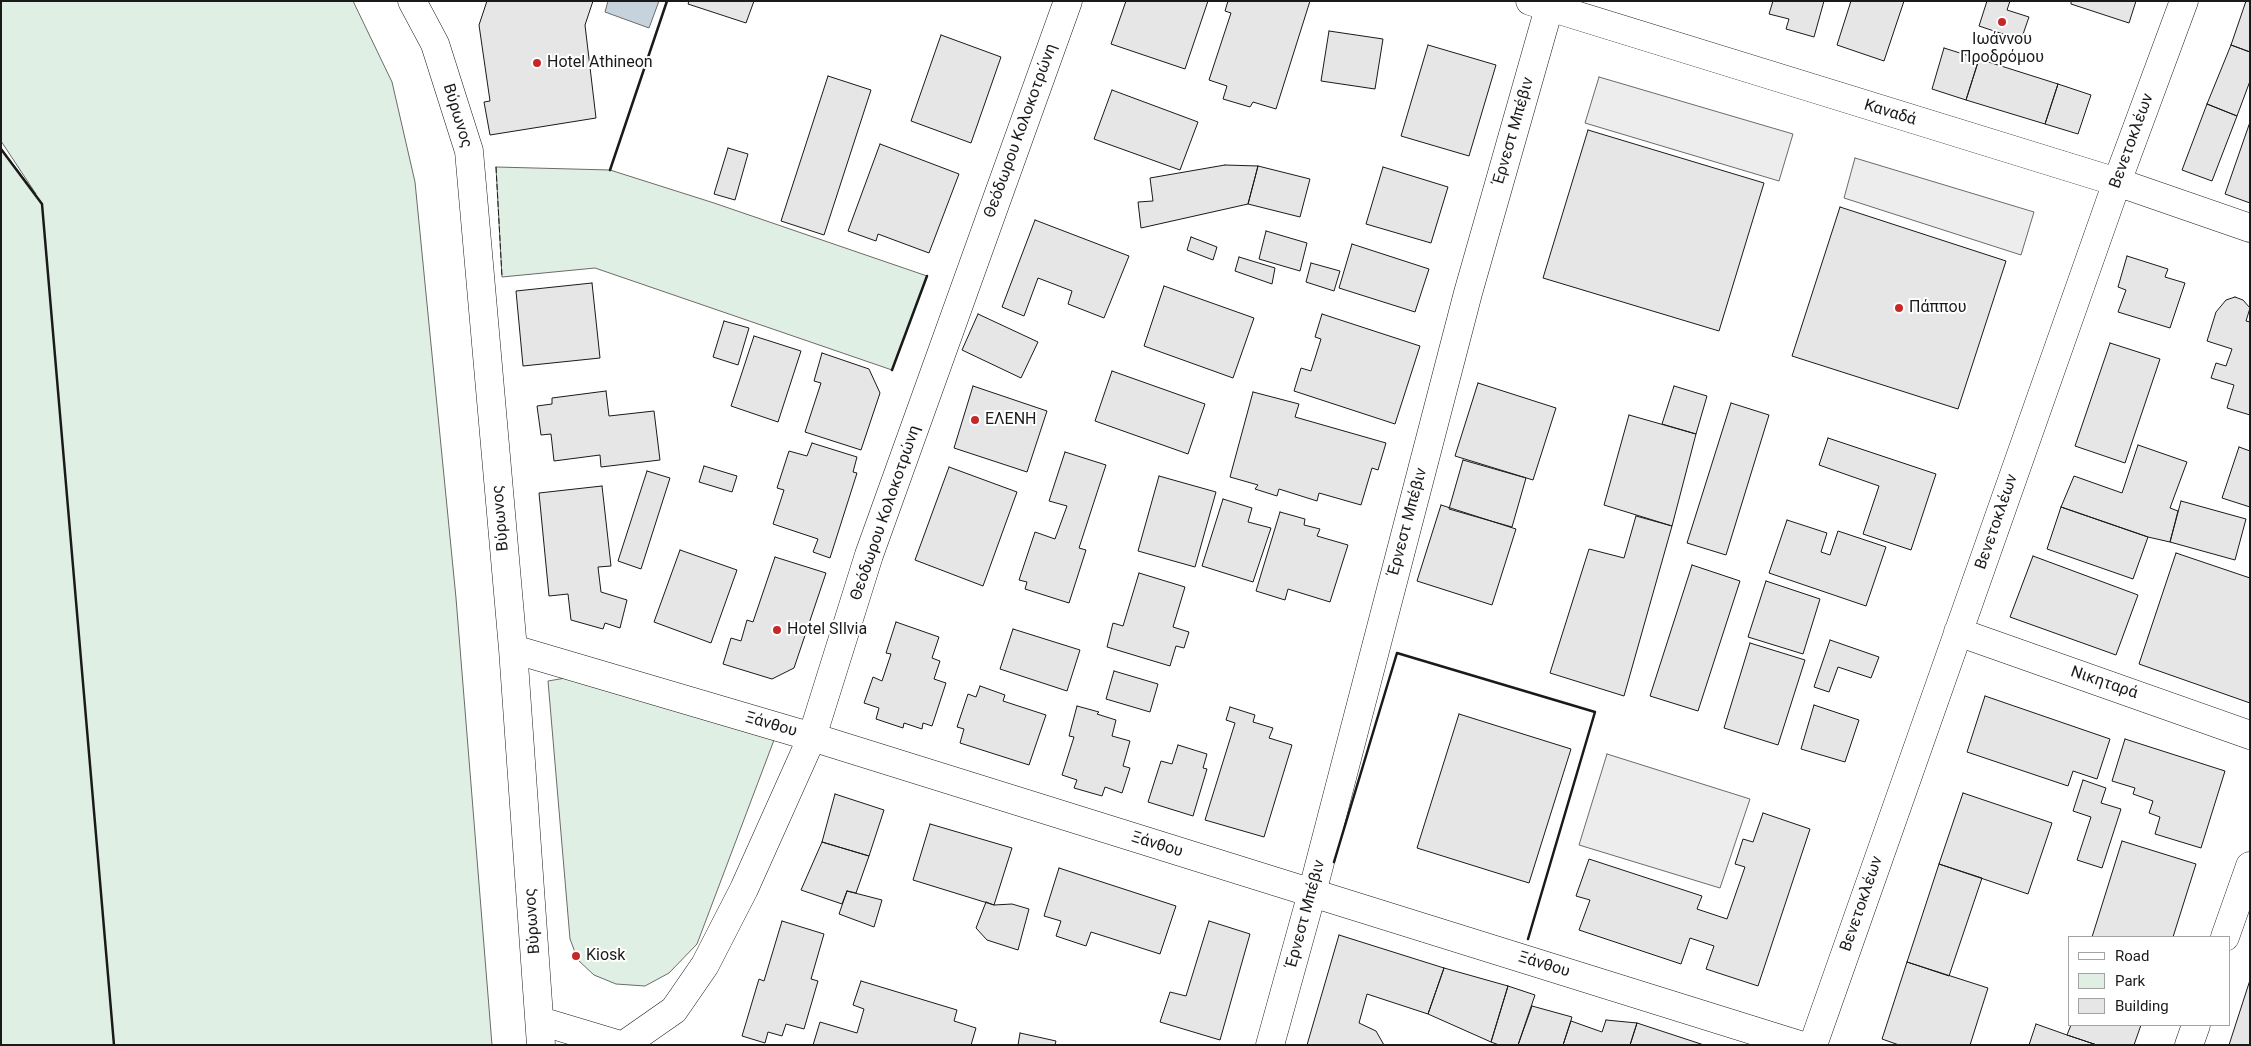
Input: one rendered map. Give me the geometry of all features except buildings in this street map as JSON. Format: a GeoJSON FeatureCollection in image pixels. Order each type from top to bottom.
{"type":"FeatureCollection","features":[{"type":"Feature","properties":{"kind":"street","name":"Βύρωνος"},"geometry":{"type":"LineString","coordinates":[[412,1],[435,44],[469,151],[513,649],[541,1033]]}},
{"type":"Feature","properties":{"kind":"street","name":"Θεόδωρου Κολοκοτρώνη"},"geometry":{"type":"LineString","coordinates":[[624,1045],[674,1010],[705,964],[744,889],[812,737],[869,555],[1068,1]]}},
{"type":"Feature","properties":{"kind":"street","name":"Βενετοκλέων"},"geometry":{"type":"LineString","coordinates":[[1813,1045],[2116,182],[2184,1]]}},
{"type":"Feature","properties":{"kind":"street","name":"Καναδά"},"geometry":{"type":"LineString","coordinates":[[1543,3],[2116,182],[2250,228]]}},
{"type":"Feature","properties":{"kind":"street","name":"Έρνεστ Μπέβιν"},"geometry":{"type":"LineString","coordinates":[[1270,1045],[1312,893],[1543,3]]}},
{"type":"Feature","properties":{"kind":"street","name":"Νικηταρά"},"geometry":{"type":"LineString","coordinates":[[1958,632],[2250,735]]}},
{"type":"Feature","properties":{"kind":"street","name":"Ξάνθου"},"geometry":{"type":"LineString","coordinates":[[513,649],[812,737],[1800,1045]]}},
{"type":"Feature","properties":{"kind":"street"},"geometry":{"type":"LineString","coordinates":[[2226,936],[2250,866]]}},
{"type":"Feature","properties":{"kind":"street"},"geometry":{"type":"LineString","coordinates":[[2189,1045],[2196,1026]]}},
{"type":"Feature","properties":{"kind":"street"},"geometry":{"type":"LineString","coordinates":[[541,1033],[620,1045]]}},
{"type":"Feature","properties":{"kind":"green space"},"geometry":{"type":"Polygon","coordinates":[[[1,1],[353,1],[392,82],[415,182],[456,598],[492,1045],[1,1045],[1,149],[36,194],[1,141],[1,1]]]}},
{"type":"Feature","properties":{"kind":"green space"},"geometry":{"type":"Polygon","coordinates":[[[496,167],[610,170],[714,203],[927,276],[892,370],[595,268],[502,277],[496,167]]]}},
{"type":"Feature","properties":{"kind":"green space"},"geometry":{"type":"Polygon","coordinates":[[[583,675],[774,740],[697,944],[669,973],[645,986],[616,984],[594,975],[578,960],[570,939],[548,681],[583,675]]]}},
{"type":"Feature","properties":{"kind":"shaded area"},"geometry":{"type":"Polygon","coordinates":[[[608,1],[659,1],[649,28],[605,12],[608,1]]]}},
{"type":"Feature","properties":{"kind":"shaded area"},"geometry":{"type":"Polygon","coordinates":[[[1599,77],[1793,134],[1779,181],[1585,123],[1599,77]]]}},
{"type":"Feature","properties":{"kind":"shaded area"},"geometry":{"type":"Polygon","coordinates":[[[1855,158],[2034,212],[2021,255],[1844,198],[1855,158]]]}},
{"type":"Feature","properties":{"kind":"shaded area"},"geometry":{"type":"Polygon","coordinates":[[[1607,754],[1750,799],[1720,888],[1579,845],[1607,754]]]}},
{"type":"Feature","properties":{"kind":"fence"},"geometry":{"type":"LineString","coordinates":[[496,167],[502,277]]}},
{"type":"Feature","properties":{"kind":"wall"},"geometry":{"type":"LineString","coordinates":[[610,170],[667,1]]}},
{"type":"Feature","properties":{"kind":"wall"},"geometry":{"type":"LineString","coordinates":[[1,149],[42,204],[114,1045]]}},
{"type":"Feature","properties":{"kind":"wall"},"geometry":{"type":"LineString","coordinates":[[892,370],[927,276]]}},
{"type":"Feature","properties":{"kind":"wall"},"geometry":{"type":"LineString","coordinates":[[1334,862],[1397,653],[1595,712],[1528,939]]}},
{"type":"Feature","properties":{"kind":"place","name":"Ιωάννου Προδρόμου"},"geometry":{"type":"Point","coordinates":[2002,22]}},
{"type":"Feature","properties":{"kind":"place","name":"Hotel Athineon"},"geometry":{"type":"Point","coordinates":[537,63]}},
{"type":"Feature","properties":{"kind":"place","name":"Πάππου"},"geometry":{"type":"Point","coordinates":[1899,308]}},
{"type":"Feature","properties":{"kind":"place","name":"ΕΛΕΝΗ"},"geometry":{"type":"Point","coordinates":[975,420]}},
{"type":"Feature","properties":{"kind":"place","name":"Hotel SIlvia"},"geometry":{"type":"Point","coordinates":[777,630]}},
{"type":"Feature","properties":{"kind":"place","name":"Kiosk"},"geometry":{"type":"Point","coordinates":[576,956]}}]}
